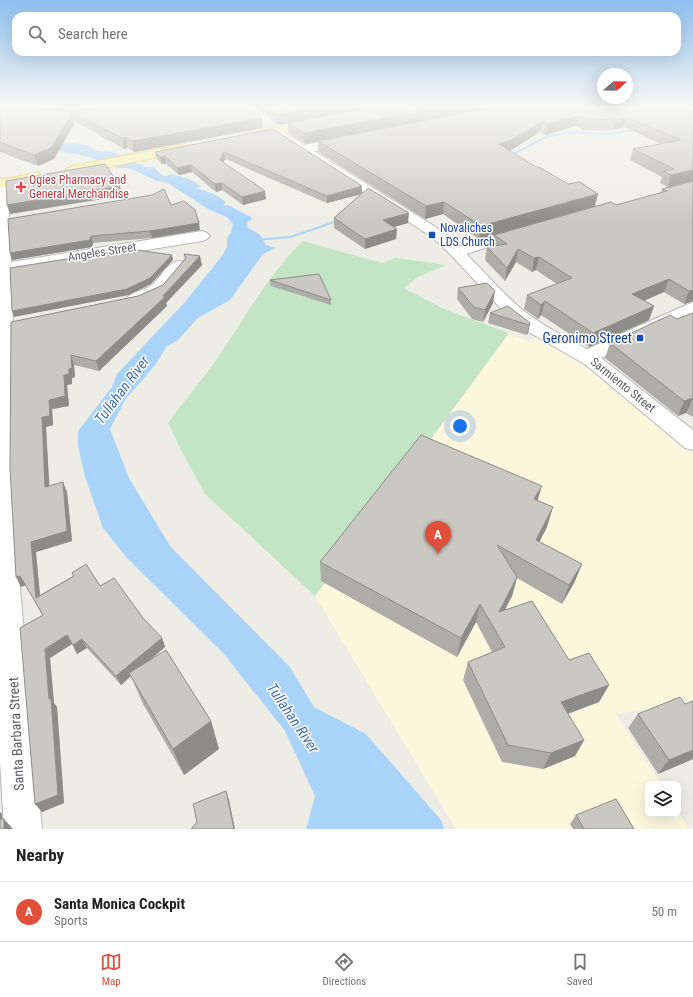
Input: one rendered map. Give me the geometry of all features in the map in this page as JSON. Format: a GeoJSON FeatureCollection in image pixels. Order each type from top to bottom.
{"type":"FeatureCollection","features":[{"type":"Feature","properties":{"kind":"main road"},"geometry":{"type":"LineString","coordinates":[[0,184],[200,146]]}},
{"type":"Feature","properties":{"kind":"street","name":"Sarmiento Street"},"geometry":{"type":"LineString","coordinates":[[296,144],[437,234],[457,252],[513,311],[548,335],[587,357],[693,442]]}},
{"type":"Feature","properties":{"kind":"street"},"geometry":{"type":"LineString","coordinates":[[305,149],[333,144]]}},
{"type":"Feature","properties":{"kind":"street","name":"Santa Barbara Street"},"geometry":{"type":"LineString","coordinates":[[0,184],[8,220],[3,268],[11,325],[2,479],[5,577],[21,817],[24,829]]}},
{"type":"Feature","properties":{"kind":"street"},"geometry":{"type":"LineString","coordinates":[[457,252],[533,229]]}},
{"type":"Feature","properties":{"kind":"street","name":"Angeles Street"},"geometry":{"type":"LineString","coordinates":[[3,268],[202,236]]}},
{"type":"Feature","properties":{"kind":"street"},"geometry":{"type":"LineString","coordinates":[[118,303],[134,300],[158,289],[178,266]]}},
{"type":"Feature","properties":{"kind":"street"},"geometry":{"type":"LineString","coordinates":[[587,357],[693,307]]}},
{"type":"Feature","properties":{"kind":"shaded area"},"geometry":{"type":"Polygon","coordinates":[[[509,333],[530,342],[541,333],[593,363],[693,445],[693,702],[616,714],[659,781],[645,781],[645,817],[681,816],[689,829],[456,829],[315,596],[509,333]]]}},
{"type":"Feature","properties":{"kind":"green space"},"geometry":{"type":"Polygon","coordinates":[[[303,241],[382,263],[396,258],[446,265],[418,277],[404,288],[444,309],[509,333],[315,596],[205,494],[168,423],[200,382],[268,282],[290,254],[303,241]]]}},
{"type":"Feature","properties":{"kind":"water","name":"Tullahan River"},"geometry":{"type":"Polygon","coordinates":[[[31,144],[87,145],[97,151],[111,152],[146,167],[154,167],[160,174],[165,176],[172,174],[189,179],[201,186],[195,188],[215,195],[226,202],[223,205],[230,206],[251,217],[252,220],[248,221],[247,227],[260,235],[266,245],[276,248],[263,254],[230,300],[198,318],[177,341],[167,346],[156,364],[125,400],[110,429],[129,478],[170,546],[289,666],[314,707],[366,734],[441,820],[444,829],[306,829],[315,796],[285,731],[224,654],[126,557],[103,528],[85,477],[78,446],[78,431],[112,387],[117,374],[185,302],[222,256],[227,247],[227,238],[231,233],[233,224],[227,217],[208,209],[168,183],[157,181],[128,168],[117,168],[90,157],[58,151],[31,144]]]}},
{"type":"Feature","properties":{"kind":"building"},"geometry":{"type":"Polygon","coordinates":[[[4,144],[54,144],[51,148],[34,155],[4,144]]]}},
{"type":"Feature","properties":{"kind":"building"},"geometry":{"type":"Polygon","coordinates":[[[198,144],[296,144],[362,186],[327,196],[224,152],[220,160],[265,191],[242,197],[222,183],[215,184],[191,165],[177,168],[165,156],[160,157],[155,152],[198,144]]]}},
{"type":"Feature","properties":{"kind":"building"},"geometry":{"type":"Polygon","coordinates":[[[322,144],[500,144],[536,167],[539,167],[568,184],[580,182],[598,194],[481,226],[444,202],[426,206],[322,144]]]}},
{"type":"Feature","properties":{"kind":"building"},"geometry":{"type":"Polygon","coordinates":[[[661,144],[693,144],[693,170],[671,175],[663,171],[674,169],[633,149],[661,144]]]}},
{"type":"Feature","properties":{"kind":"building"},"geometry":{"type":"Polygon","coordinates":[[[105,164],[120,186],[7,205],[6,181],[105,164]]]}},
{"type":"Feature","properties":{"kind":"building"},"geometry":{"type":"Polygon","coordinates":[[[693,181],[693,290],[689,291],[669,279],[632,294],[654,306],[593,333],[545,301],[541,305],[527,295],[572,278],[539,257],[534,258],[518,249],[507,268],[487,247],[507,244],[494,235],[611,202],[616,205],[667,191],[662,189],[693,181]]]}},
{"type":"Feature","properties":{"kind":"building"},"geometry":{"type":"Polygon","coordinates":[[[368,188],[409,213],[383,220],[397,229],[365,239],[334,218],[368,188]]]}},
{"type":"Feature","properties":{"kind":"building"},"geometry":{"type":"Polygon","coordinates":[[[164,189],[171,205],[184,201],[195,210],[199,223],[150,231],[91,236],[90,240],[10,253],[8,219],[152,195],[164,189]]]}},
{"type":"Feature","properties":{"kind":"building"},"geometry":{"type":"Polygon","coordinates":[[[129,249],[172,255],[150,278],[127,289],[12,311],[10,268],[129,249]]]}},
{"type":"Feature","properties":{"kind":"building"},"geometry":{"type":"Polygon","coordinates":[[[184,254],[200,256],[163,296],[165,297],[96,361],[71,355],[72,368],[69,369],[69,374],[64,375],[65,396],[49,400],[50,416],[42,417],[45,487],[63,482],[67,531],[31,542],[36,598],[74,576],[72,573],[86,564],[100,586],[114,578],[143,618],[162,638],[116,676],[82,639],[73,645],[67,635],[45,649],[49,699],[51,698],[58,795],[35,804],[20,628],[43,615],[20,576],[16,577],[10,469],[11,322],[138,296],[163,285],[186,258],[184,254]]]}},
{"type":"Feature","properties":{"kind":"building"},"geometry":{"type":"Polygon","coordinates":[[[319,274],[331,300],[270,280],[319,274]]]}},
{"type":"Feature","properties":{"kind":"building"},"geometry":{"type":"Polygon","coordinates":[[[487,283],[495,291],[485,310],[474,307],[458,288],[487,283]]]}},
{"type":"Feature","properties":{"kind":"building"},"geometry":{"type":"Polygon","coordinates":[[[508,306],[530,323],[529,325],[490,313],[508,306]]]}},
{"type":"Feature","properties":{"kind":"building"},"geometry":{"type":"Polygon","coordinates":[[[693,313],[693,398],[684,401],[610,343],[670,315],[677,319],[693,313]]]}},
{"type":"Feature","properties":{"kind":"building"},"geometry":{"type":"Polygon","coordinates":[[[421,435],[542,486],[534,499],[553,507],[536,540],[582,564],[569,585],[497,545],[517,577],[499,612],[532,601],[569,660],[589,653],[609,685],[561,702],[584,740],[551,753],[508,745],[468,662],[505,647],[480,604],[461,638],[320,562],[421,435]]]}},
{"type":"Feature","properties":{"kind":"building"},"geometry":{"type":"Polygon","coordinates":[[[166,650],[211,721],[173,749],[129,673],[166,650]]]}},
{"type":"Feature","properties":{"kind":"building"},"geometry":{"type":"Polygon","coordinates":[[[680,697],[685,704],[693,701],[693,750],[669,760],[638,714],[680,697]]]}},
{"type":"Feature","properties":{"kind":"building"},"geometry":{"type":"Polygon","coordinates":[[[226,791],[234,829],[191,829],[197,822],[193,804],[226,791]]]}},
{"type":"Feature","properties":{"kind":"building"},"geometry":{"type":"Polygon","coordinates":[[[616,799],[634,829],[584,829],[576,815],[616,799]]]}},
{"type":"Feature","properties":{"kind":"building"},"geometry":{"type":"Polygon","coordinates":[[[0,819],[4,819],[4,829],[0,829],[0,819]]]}},
{"type":"Feature","properties":{"kind":"waterway"},"geometry":{"type":"LineString","coordinates":[[507,157],[533,144]]}},
{"type":"Feature","properties":{"kind":"waterway"},"geometry":{"type":"LineString","coordinates":[[255,240],[291,237],[341,220]]}},
{"type":"Feature","properties":{"kind":"place","name":"Ogies Pharmacy and General Merchandise"},"geometry":{"type":"Point","coordinates":[21,187]}},
{"type":"Feature","properties":{"kind":"place","name":"Novaliches LDS Church"},"geometry":{"type":"Point","coordinates":[432,235]}},
{"type":"Feature","properties":{"kind":"place","name":"Geronimo Street"},"geometry":{"type":"Point","coordinates":[640,338]}},
{"type":"Feature","properties":{"kind":"place","name":"Santa Monica Cockpit"},"geometry":{"type":"Point","coordinates":[438,554]}}]}
